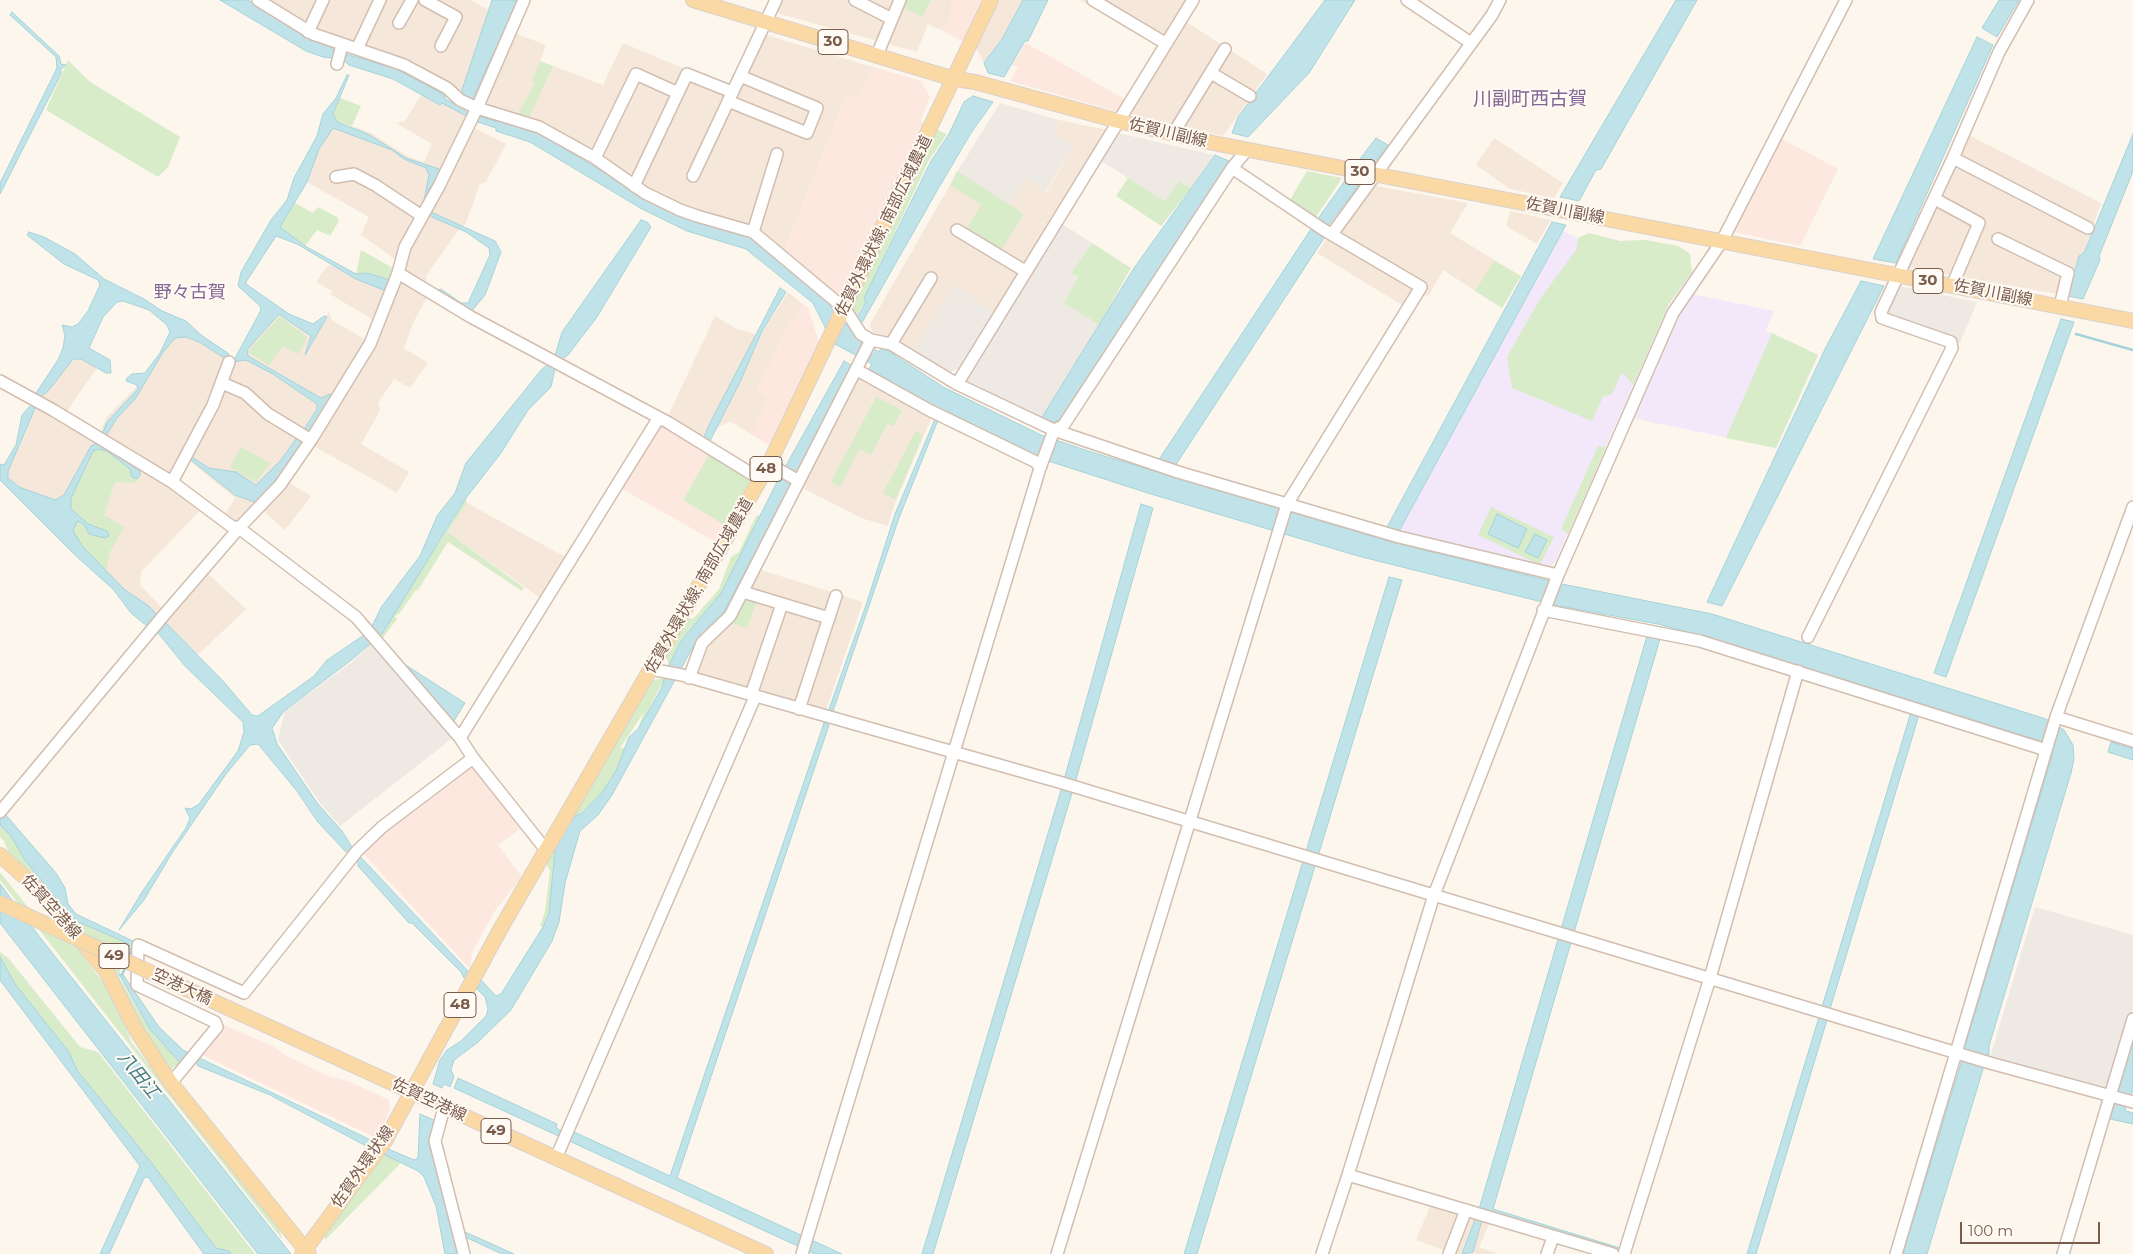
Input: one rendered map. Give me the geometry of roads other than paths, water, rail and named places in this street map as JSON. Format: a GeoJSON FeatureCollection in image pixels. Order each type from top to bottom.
{"type":"FeatureCollection","features":[{"type":"Feature","properties":{"kind":"main road","name":"30"},"geometry":{"type":"LineString","coordinates":[[692,0],[954,79]]}},
{"type":"Feature","properties":{"kind":"main road","name":"佐賀外環状線; 南部広域農道"},"geometry":{"type":"LineString","coordinates":[[506,919],[546,850],[657,670],[760,479],[775,467],[848,314],[990,0]]}},
{"type":"Feature","properties":{"kind":"main road","name":"佐賀川副線"},"geometry":{"type":"LineString","coordinates":[[954,79],[975,82],[1118,121],[1247,150],[2133,320]]}},
{"type":"Feature","properties":{"kind":"main road","name":"佐賀空港線"},"geometry":{"type":"LineString","coordinates":[[0,855],[38,889],[106,971],[136,1030],[171,1083],[305,1252]]}},
{"type":"Feature","properties":{"kind":"main road","name":"空港大橋"},"geometry":{"type":"LineString","coordinates":[[0,903],[228,1008]]}},
{"type":"Feature","properties":{"kind":"main road","name":"佐賀外環状線"},"geometry":{"type":"LineString","coordinates":[[305,1252],[385,1141],[506,919]]}},
{"type":"Feature","properties":{"kind":"main road","name":"佐賀空港線"},"geometry":{"type":"LineString","coordinates":[[228,1008],[766,1254]]}},
{"type":"Feature","properties":{"kind":"street"},"geometry":{"type":"LineString","coordinates":[[308,32],[323,0]]}},
{"type":"Feature","properties":{"kind":"street"},"geometry":{"type":"LineString","coordinates":[[357,49],[380,0]]}},
{"type":"Feature","properties":{"kind":"street"},"geometry":{"type":"LineString","coordinates":[[399,23],[412,0]]}},
{"type":"Feature","properties":{"kind":"street"},"geometry":{"type":"LineString","coordinates":[[425,0],[456,17],[441,46]]}},
{"type":"Feature","properties":{"kind":"street"},"geometry":{"type":"LineString","coordinates":[[1,811],[239,528],[280,485],[311,440],[370,344],[398,273],[405,247],[474,113],[524,0]]}},
{"type":"Feature","properties":{"kind":"street"},"geometry":{"type":"LineString","coordinates":[[693,176],[776,0]]}},
{"type":"Feature","properties":{"kind":"street"},"geometry":{"type":"LineString","coordinates":[[855,0],[892,19]]}},
{"type":"Feature","properties":{"kind":"street"},"geometry":{"type":"LineString","coordinates":[[877,55],[900,0]]}},
{"type":"Feature","properties":{"kind":"street"},"geometry":{"type":"LineString","coordinates":[[1092,0],[1166,43]]}},
{"type":"Feature","properties":{"kind":"street"},"geometry":{"type":"LineString","coordinates":[[1407,0],[1471,43]]}},
{"type":"Feature","properties":{"kind":"street"},"geometry":{"type":"LineString","coordinates":[[1332,234],[1471,43],[1500,0]]}},
{"type":"Feature","properties":{"kind":"street"},"geometry":{"type":"LineString","coordinates":[[1322,1254],[1434,895],[1543,610],[1673,313],[1722,241],[1846,0]]}},
{"type":"Feature","properties":{"kind":"street"},"geometry":{"type":"LineString","coordinates":[[1808,637],[1952,348],[1951,342],[1882,318],[1881,312],[1953,158],[1999,52],[2028,0]]}},
{"type":"Feature","properties":{"kind":"street"},"geometry":{"type":"LineString","coordinates":[[263,1],[308,32],[341,47],[357,49],[404,65],[447,88],[474,113],[539,127],[595,158],[634,186],[697,216],[753,232],[848,314],[861,334],[871,343],[890,344],[957,384],[1054,430],[1160,466],[1399,537],[1558,575]]}},
{"type":"Feature","properties":{"kind":"street"},"geometry":{"type":"LineString","coordinates":[[957,384],[1166,43],[1189,1]]}},
{"type":"Feature","properties":{"kind":"street"},"geometry":{"type":"LineString","coordinates":[[337,64],[341,47]]}},
{"type":"Feature","properties":{"kind":"street"},"geometry":{"type":"LineString","coordinates":[[1173,134],[1226,50]]}},
{"type":"Feature","properties":{"kind":"street"},"geometry":{"type":"LineString","coordinates":[[1211,73],[1250,96]]}},
{"type":"Feature","properties":{"kind":"street"},"geometry":{"type":"LineString","coordinates":[[595,158],[636,74],[678,93]]}},
{"type":"Feature","properties":{"kind":"street"},"geometry":{"type":"LineString","coordinates":[[634,186],[687,74],[730,97],[806,133],[817,108],[740,76]]}},
{"type":"Feature","properties":{"kind":"street"},"geometry":{"type":"LineString","coordinates":[[802,1253],[1040,468],[1054,430],[1063,426],[1232,168],[1247,150]]}},
{"type":"Feature","properties":{"kind":"street"},"geometry":{"type":"LineString","coordinates":[[753,232],[777,154]]}},
{"type":"Feature","properties":{"kind":"street"},"geometry":{"type":"LineString","coordinates":[[1953,158],[2088,228]]}},
{"type":"Feature","properties":{"kind":"street"},"geometry":{"type":"LineString","coordinates":[[1057,1254],[1287,504],[1420,286],[1332,234],[1232,168]]}},
{"type":"Feature","properties":{"kind":"street"},"geometry":{"type":"LineString","coordinates":[[336,177],[354,174],[375,185],[422,216]]}},
{"type":"Feature","properties":{"kind":"street"},"geometry":{"type":"LineString","coordinates":[[1934,199],[1979,223],[1952,286]]}},
{"type":"Feature","properties":{"kind":"street"},"geometry":{"type":"LineString","coordinates":[[957,230],[1026,271]]}},
{"type":"Feature","properties":{"kind":"street"},"geometry":{"type":"LineString","coordinates":[[1998,239],[2068,273],[2060,306]]}},
{"type":"Feature","properties":{"kind":"street"},"geometry":{"type":"LineString","coordinates":[[398,273],[471,317],[658,419],[760,479]]}},
{"type":"Feature","properties":{"kind":"street"},"geometry":{"type":"LineString","coordinates":[[890,344],[931,278]]}},
{"type":"Feature","properties":{"kind":"street"},"geometry":{"type":"LineString","coordinates":[[685,676],[702,643],[730,616],[798,481],[871,343]]}},
{"type":"Feature","properties":{"kind":"street"},"geometry":{"type":"LineString","coordinates":[[172,482],[214,405],[229,362]]}},
{"type":"Feature","properties":{"kind":"street"},"geometry":{"type":"LineString","coordinates":[[860,365],[930,410],[1036,462],[1040,468]]}},
{"type":"Feature","properties":{"kind":"street"},"geometry":{"type":"LineString","coordinates":[[0,381],[35,402],[53,410],[101,441],[172,482],[232,526],[239,528],[367,627],[460,738],[473,758],[546,850]]}},
{"type":"Feature","properties":{"kind":"street"},"geometry":{"type":"LineString","coordinates":[[222,383],[246,393],[268,414],[311,440]]}},
{"type":"Feature","properties":{"kind":"street"},"geometry":{"type":"LineString","coordinates":[[460,738],[658,419]]}},
{"type":"Feature","properties":{"kind":"street"},"geometry":{"type":"LineString","coordinates":[[775,467],[798,481]]}},
{"type":"Feature","properties":{"kind":"street"},"geometry":{"type":"LineString","coordinates":[[1896,1254],[2056,717],[2133,507]]}},
{"type":"Feature","properties":{"kind":"street"},"geometry":{"type":"LineString","coordinates":[[743,592],[829,618]]}},
{"type":"Feature","properties":{"kind":"street"},"geometry":{"type":"LineString","coordinates":[[799,709],[836,596]]}},
{"type":"Feature","properties":{"kind":"street"},"geometry":{"type":"LineString","coordinates":[[556,1158],[753,696],[782,604]]}},
{"type":"Feature","properties":{"kind":"street"},"geometry":{"type":"LineString","coordinates":[[1543,610],[1700,641],[2046,750]]}},
{"type":"Feature","properties":{"kind":"street"},"geometry":{"type":"LineString","coordinates":[[657,670],[685,676],[953,754],[1059,782],[1957,1053],[2111,1098],[2132,1102]]}},
{"type":"Feature","properties":{"kind":"street"},"geometry":{"type":"LineString","coordinates":[[1624,1254],[1710,978],[1798,672]]}},
{"type":"Feature","properties":{"kind":"street"},"geometry":{"type":"LineString","coordinates":[[2056,717],[2133,741]]}},
{"type":"Feature","properties":{"kind":"street"},"geometry":{"type":"LineString","coordinates":[[171,1083],[217,1027],[215,1022],[137,986],[138,946],[244,992],[354,853],[382,827],[473,758]]}},
{"type":"Feature","properties":{"kind":"street"},"geometry":{"type":"LineString","coordinates":[[2063,1254],[2133,1019]]}},
{"type":"Feature","properties":{"kind":"street"},"geometry":{"type":"LineString","coordinates":[[444,1108],[435,1140],[464,1254]]}},
{"type":"Feature","properties":{"kind":"street"},"geometry":{"type":"LineString","coordinates":[[1348,1175],[1613,1254]]}},
{"type":"Feature","properties":{"kind":"street"},"geometry":{"type":"LineString","coordinates":[[1449,1254],[1470,1212]]}},
{"type":"Feature","properties":{"kind":"street"},"geometry":{"type":"LineString","coordinates":[[1547,1254],[1553,1236]]}},
{"type":"Feature","properties":{"kind":"water"},"geometry":{"type":"Polygon","coordinates":[[[220,0],[248,0],[310,39],[330,46],[336,51],[396,69],[445,95],[445,99],[478,116],[498,122],[500,119],[535,131],[645,197],[752,237],[824,296],[834,312],[826,329],[813,303],[746,249],[687,231],[642,209],[530,142],[496,131],[496,128],[478,122],[442,103],[440,105],[393,79],[349,65],[342,59],[323,57],[306,51],[220,0]]]}},
{"type":"Feature","properties":{"kind":"water"},"geometry":{"type":"Polygon","coordinates":[[[492,0],[518,0],[472,100],[464,95],[462,90],[492,0]]]}},
{"type":"Feature","properties":{"kind":"water"},"geometry":{"type":"Polygon","coordinates":[[[1023,0],[1048,0],[1028,41],[1025,41],[1004,77],[988,73],[984,63],[1002,39],[1023,0]]]}},
{"type":"Feature","properties":{"kind":"water"},"geometry":{"type":"Polygon","coordinates":[[[1325,0],[1355,0],[1309,73],[1248,137],[1232,133],[1238,117],[1325,0]]]}},
{"type":"Feature","properties":{"kind":"water"},"geometry":{"type":"Polygon","coordinates":[[[1676,0],[1697,0],[1601,169],[1596,170],[1579,201],[1560,197],[1676,0]]]}},
{"type":"Feature","properties":{"kind":"water"},"geometry":{"type":"Polygon","coordinates":[[[1999,0],[2019,0],[1997,37],[1982,28],[1999,0]]]}},
{"type":"Feature","properties":{"kind":"water"},"geometry":{"type":"Polygon","coordinates":[[[12,12],[59,56],[61,64],[66,65],[61,69],[61,74],[0,194],[0,183],[57,68],[56,57],[10,15],[12,12]]]}},
{"type":"Feature","properties":{"kind":"water"},"geometry":{"type":"Polygon","coordinates":[[[1977,37],[1993,45],[1896,263],[1873,259],[1977,37]]]}},
{"type":"Feature","properties":{"kind":"water"},"geometry":{"type":"Polygon","coordinates":[[[347,75],[349,75],[333,114],[337,122],[368,134],[406,158],[442,170],[429,190],[423,205],[429,175],[426,168],[404,159],[392,150],[333,128],[319,149],[307,182],[280,227],[305,246],[356,274],[367,273],[390,280],[386,291],[356,279],[297,244],[276,236],[246,282],[246,284],[289,314],[313,324],[324,316],[327,317],[305,355],[311,336],[279,314],[247,350],[248,356],[321,398],[330,394],[333,395],[308,433],[303,431],[317,409],[317,404],[273,374],[246,360],[233,362],[261,310],[260,306],[238,286],[241,272],[271,220],[287,200],[294,178],[317,136],[323,114],[336,98],[347,75]]]}},
{"type":"Feature","properties":{"kind":"water"},"geometry":{"type":"Polygon","coordinates":[[[973,96],[993,102],[971,133],[856,333],[859,340],[879,352],[881,348],[888,351],[945,388],[1041,435],[1091,452],[1388,541],[1562,584],[1712,614],[2046,719],[2064,730],[2073,745],[2074,759],[2071,773],[1989,1046],[1989,1055],[1987,1056],[1927,1254],[1903,1254],[1965,1050],[1964,1044],[1966,1043],[2052,756],[2052,747],[2044,742],[1706,637],[1658,624],[1554,605],[1358,556],[1151,494],[1039,458],[948,412],[945,413],[869,369],[872,364],[835,344],[844,324],[850,326],[861,311],[866,301],[864,298],[931,161],[949,134],[964,102],[973,96]]]}},
{"type":"Feature","properties":{"kind":"water"},"geometry":{"type":"Polygon","coordinates":[[[2133,134],[2133,171],[2099,256],[2100,260],[2083,299],[2068,296],[2079,256],[2084,253],[2133,134]]]}},
{"type":"Feature","properties":{"kind":"water"},"geometry":{"type":"Polygon","coordinates":[[[1376,138],[1388,145],[1375,162],[1360,159],[1376,138]]]}},
{"type":"Feature","properties":{"kind":"water"},"geometry":{"type":"Polygon","coordinates":[[[1215,155],[1229,161],[1063,418],[1050,424],[1041,419],[1134,268],[1215,155]]]}},
{"type":"Feature","properties":{"kind":"water"},"geometry":{"type":"Polygon","coordinates":[[[1344,182],[1359,185],[1327,227],[1317,220],[1344,182]]]}},
{"type":"Feature","properties":{"kind":"water"},"geometry":{"type":"Polygon","coordinates":[[[433,213],[495,241],[501,252],[485,295],[471,312],[437,290],[441,289],[461,303],[468,303],[490,255],[489,248],[466,232],[432,217],[430,214],[433,213]]]}},
{"type":"Feature","properties":{"kind":"water"},"geometry":{"type":"Polygon","coordinates":[[[641,220],[647,222],[651,227],[597,317],[568,355],[556,364],[551,387],[528,410],[501,453],[466,498],[382,634],[284,711],[272,728],[277,744],[318,804],[342,831],[354,850],[468,971],[464,978],[461,972],[412,923],[409,923],[358,866],[352,855],[345,851],[317,821],[297,791],[258,744],[250,745],[226,774],[172,853],[144,900],[119,930],[142,892],[186,828],[190,818],[185,808],[191,809],[199,804],[238,751],[244,732],[243,722],[185,666],[158,633],[166,623],[222,680],[252,715],[258,716],[314,676],[327,660],[373,629],[372,626],[382,606],[420,556],[437,516],[455,493],[466,463],[542,369],[554,359],[562,332],[641,220]]]}},
{"type":"Feature","properties":{"kind":"water"},"geometry":{"type":"Polygon","coordinates":[[[1552,222],[1566,225],[1398,533],[1386,529],[1552,222]]]}},
{"type":"Feature","properties":{"kind":"water"},"geometry":{"type":"Polygon","coordinates":[[[1311,229],[1324,238],[1175,466],[1158,461],[1311,229]]]}},
{"type":"Feature","properties":{"kind":"water"},"geometry":{"type":"Polygon","coordinates":[[[29,232],[44,237],[75,254],[104,279],[144,299],[162,311],[186,321],[201,335],[229,354],[226,359],[199,342],[186,337],[175,338],[163,352],[136,398],[117,418],[104,439],[101,438],[107,422],[138,389],[137,385],[126,381],[127,378],[132,374],[145,373],[160,353],[170,332],[167,325],[149,310],[123,301],[117,302],[103,317],[89,348],[110,360],[111,373],[106,373],[81,359],[73,359],[49,390],[39,399],[8,471],[8,478],[19,487],[55,500],[64,495],[91,446],[99,443],[140,471],[140,476],[137,479],[132,477],[130,469],[107,451],[98,449],[93,451],[71,498],[71,509],[88,524],[107,531],[109,536],[105,538],[89,534],[84,524],[77,521],[73,531],[83,547],[124,589],[150,607],[158,616],[147,626],[131,613],[113,589],[75,555],[0,480],[0,464],[4,465],[16,445],[22,415],[32,404],[34,396],[58,360],[63,348],[65,335],[62,325],[72,327],[78,324],[88,311],[100,285],[98,280],[64,264],[27,235],[29,232]]]}},
{"type":"Feature","properties":{"kind":"water"},"geometry":{"type":"Polygon","coordinates":[[[1861,281],[1884,286],[1722,606],[1707,602],[1826,347],[1861,281]]]}},
{"type":"Feature","properties":{"kind":"water"},"geometry":{"type":"Polygon","coordinates":[[[780,288],[786,292],[761,333],[741,380],[709,443],[703,439],[710,423],[780,288]]]}},
{"type":"Feature","properties":{"kind":"water"},"geometry":{"type":"Polygon","coordinates":[[[2061,319],[2074,322],[1946,677],[1934,673],[2061,319]]]}},
{"type":"Feature","properties":{"kind":"water"},"geometry":{"type":"Polygon","coordinates":[[[844,361],[854,367],[723,613],[700,634],[612,795],[598,815],[580,831],[565,883],[559,922],[552,941],[511,1010],[477,1043],[454,1060],[451,1070],[454,1077],[450,1087],[444,1084],[442,1088],[433,1084],[440,1060],[447,1050],[461,1041],[486,1016],[488,1009],[485,997],[477,989],[481,980],[496,996],[501,994],[543,927],[549,913],[555,850],[573,817],[581,814],[601,794],[616,771],[629,737],[638,729],[661,689],[669,665],[681,641],[721,593],[778,480],[844,361]]]}},
{"type":"Feature","properties":{"kind":"water"},"geometry":{"type":"Polygon","coordinates":[[[935,419],[938,420],[899,518],[832,714],[828,712],[865,608],[895,514],[935,419]]]}},
{"type":"Feature","properties":{"kind":"water"},"geometry":{"type":"Polygon","coordinates":[[[298,436],[303,441],[280,475],[257,503],[235,495],[191,460],[192,457],[209,468],[236,472],[256,485],[281,460],[298,436]]]}},
{"type":"Feature","properties":{"kind":"water"},"geometry":{"type":"Polygon","coordinates":[[[1141,504],[1153,508],[1075,783],[933,1254],[922,1254],[1064,780],[1141,504]]]}},
{"type":"Feature","properties":{"kind":"water"},"geometry":{"type":"Polygon","coordinates":[[[1497,514],[1527,529],[1518,548],[1488,534],[1497,514]]]}},
{"type":"Feature","properties":{"kind":"water"},"geometry":{"type":"Polygon","coordinates":[[[1535,534],[1547,540],[1538,558],[1525,552],[1535,534]]]}},
{"type":"Feature","properties":{"kind":"water"},"geometry":{"type":"Polygon","coordinates":[[[1389,577],[1402,580],[1197,1254],[1184,1254],[1389,577]]]}},
{"type":"Feature","properties":{"kind":"water"},"geometry":{"type":"Polygon","coordinates":[[[1647,636],[1660,639],[1493,1209],[1620,1248],[1618,1254],[1483,1217],[1473,1252],[1462,1254],[1479,1209],[1647,636]]]}},
{"type":"Feature","properties":{"kind":"water"},"geometry":{"type":"Polygon","coordinates":[[[401,662],[465,703],[452,724],[401,662]]]}},
{"type":"Feature","properties":{"kind":"water"},"geometry":{"type":"Polygon","coordinates":[[[1911,712],[1919,715],[1830,1009],[1822,1007],[1911,712]]]}},
{"type":"Feature","properties":{"kind":"water"},"geometry":{"type":"Polygon","coordinates":[[[824,723],[829,725],[677,1178],[842,1254],[815,1254],[454,1088],[458,1078],[557,1124],[556,1128],[570,1135],[572,1131],[670,1176],[824,723]]]}},
{"type":"Feature","properties":{"kind":"water"},"geometry":{"type":"Polygon","coordinates":[[[2111,742],[2133,749],[2133,760],[2108,752],[2111,742]]]}},
{"type":"Feature","properties":{"kind":"water"},"geometry":{"type":"Polygon","coordinates":[[[0,813],[5,814],[56,873],[65,888],[68,904],[76,914],[137,943],[134,950],[129,949],[129,944],[72,919],[25,860],[11,836],[0,825],[0,813]]]}},
{"type":"Feature","properties":{"kind":"water","name":"八田江"},"geometry":{"type":"Polygon","coordinates":[[[0,884],[42,940],[291,1254],[258,1254],[0,923],[0,884]]]}},
{"type":"Feature","properties":{"kind":"water"},"geometry":{"type":"Polygon","coordinates":[[[0,957],[15,984],[69,1052],[77,1070],[150,1161],[216,1248],[229,1251],[231,1254],[204,1254],[148,1177],[144,1178],[109,1254],[100,1254],[140,1166],[0,980],[0,957]]]}},
{"type":"Feature","properties":{"kind":"water"},"geometry":{"type":"Polygon","coordinates":[[[119,974],[124,976],[159,1027],[183,1050],[373,1141],[368,1147],[270,1095],[198,1066],[195,1060],[180,1063],[150,1029],[119,974]]]}},
{"type":"Feature","properties":{"kind":"water"},"geometry":{"type":"Polygon","coordinates":[[[1819,1017],[1827,1020],[1756,1254],[1747,1254],[1819,1017]]]}},
{"type":"Feature","properties":{"kind":"water"},"geometry":{"type":"Polygon","coordinates":[[[2133,1041],[2133,1090],[2125,1107],[2126,1111],[2133,1113],[2133,1124],[2110,1119],[2133,1041]]]}},
{"type":"Feature","properties":{"kind":"water"},"geometry":{"type":"Polygon","coordinates":[[[420,1114],[434,1120],[431,1133],[433,1154],[460,1254],[445,1254],[436,1206],[424,1177],[418,1171],[383,1154],[386,1148],[414,1160],[418,1158],[420,1114]]]}},
{"type":"Feature","properties":{"kind":"water"},"geometry":{"type":"Polygon","coordinates":[[[463,1231],[514,1254],[502,1254],[465,1237],[463,1231]]]}},
{"type":"Feature","properties":{"kind":"waterway"},"geometry":{"type":"LineString","coordinates":[[2076,334],[2133,350]]}},
{"type":"Feature","properties":{"kind":"waterway"},"geometry":{"type":"LineString","coordinates":[[128,957],[132,950]]}},
{"type":"Feature","properties":{"kind":"waterway"},"geometry":{"type":"LineString","coordinates":[[122,975],[126,965]]}},
{"type":"Feature","properties":{"kind":"district","name":"川副町西古賀"},"geometry":{"type":"Point","coordinates":[1530,99]}},
{"type":"Feature","properties":{"kind":"district","name":"野々古賀"},"geometry":{"type":"Point","coordinates":[190,293]}}]}
